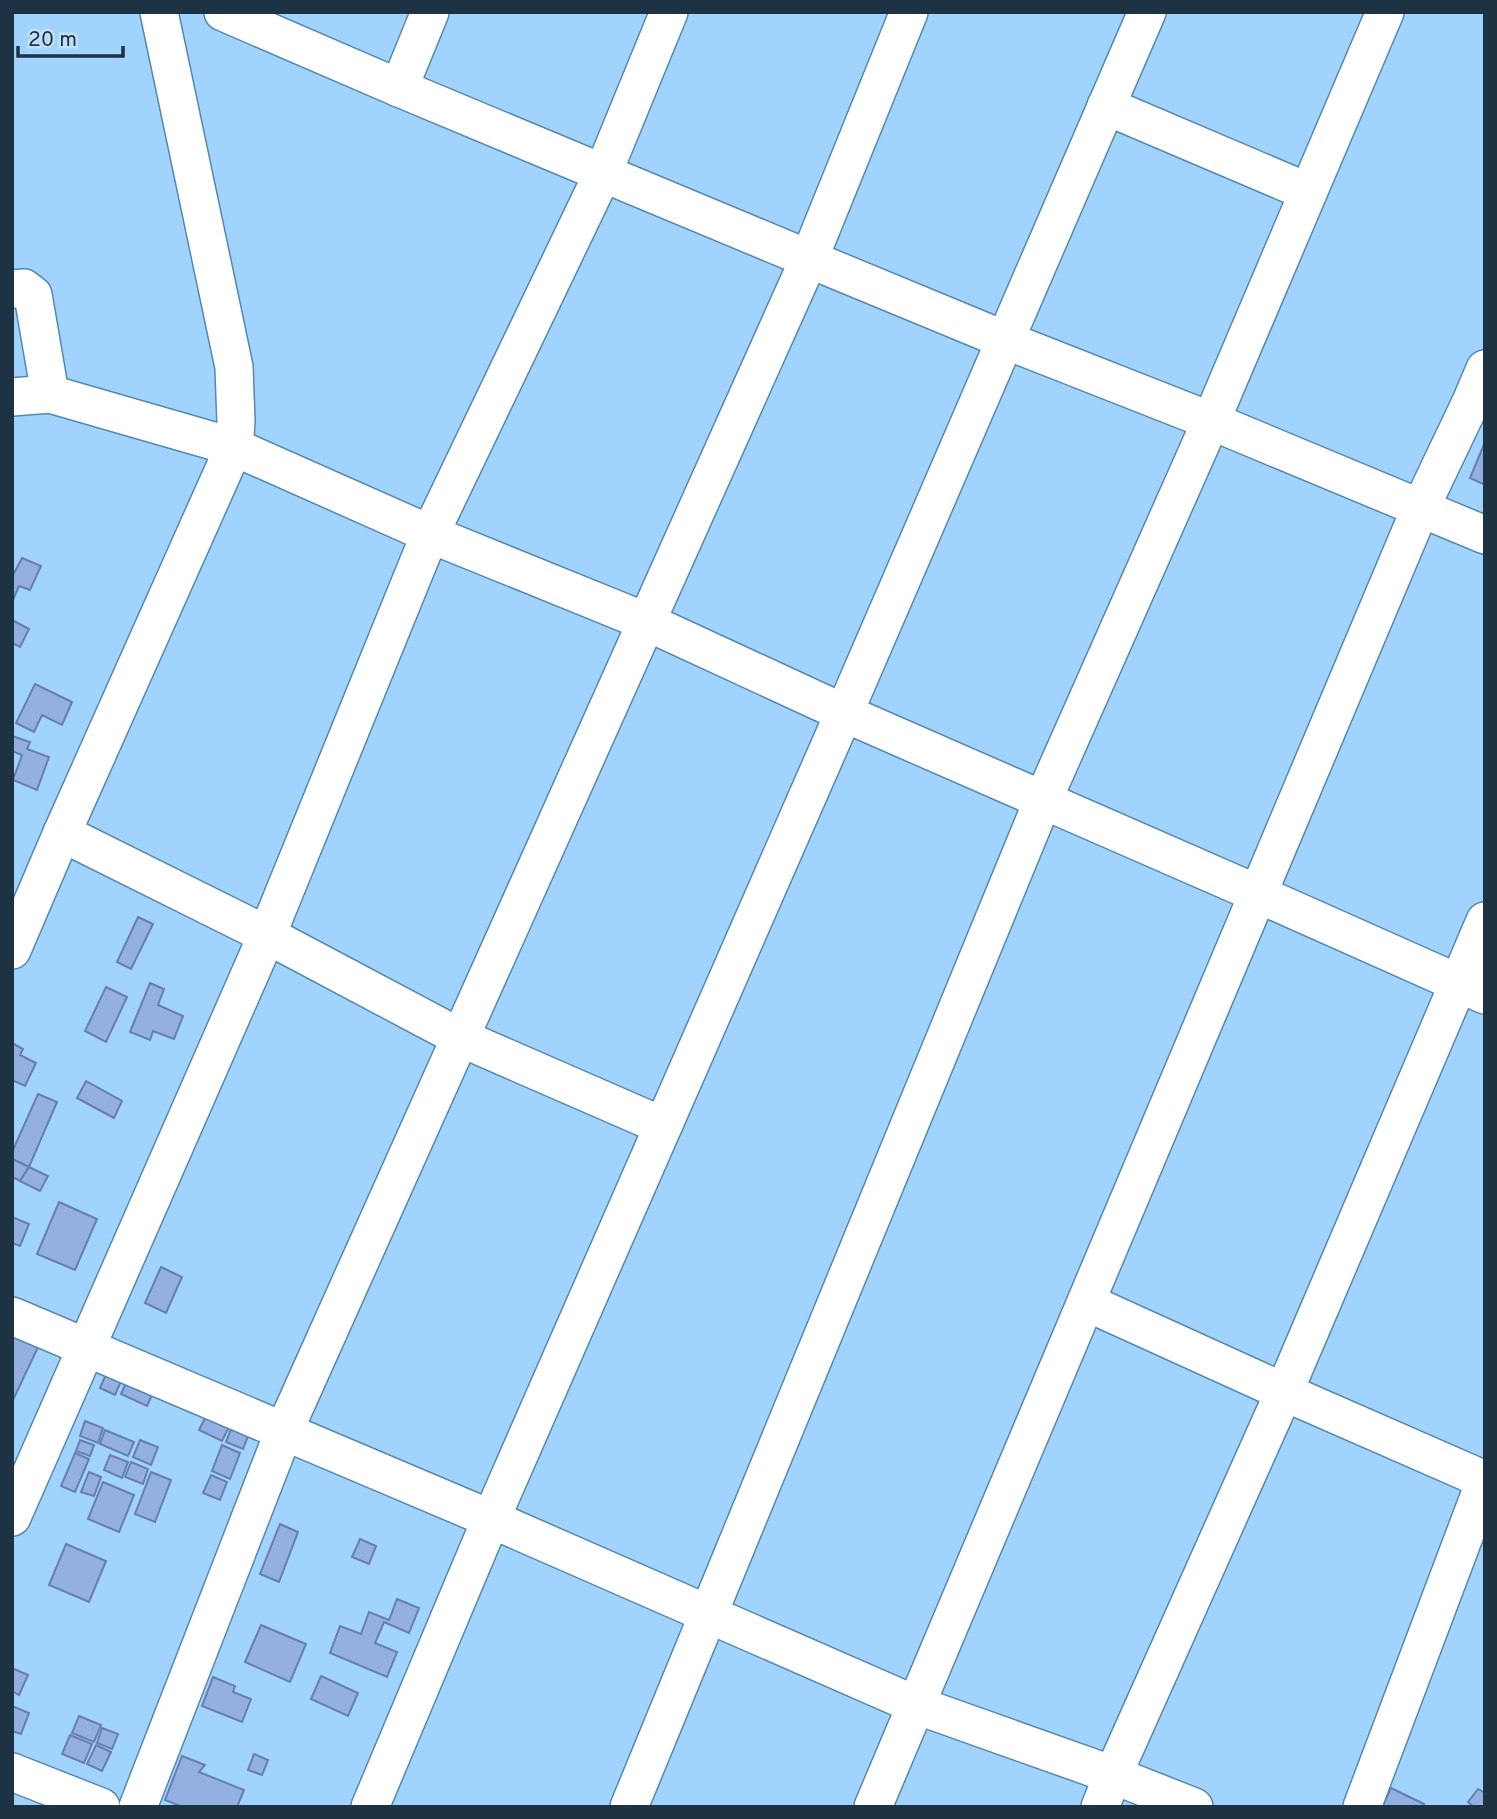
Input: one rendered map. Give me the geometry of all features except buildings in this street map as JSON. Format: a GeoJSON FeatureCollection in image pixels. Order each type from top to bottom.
{"type":"FeatureCollection","features":[{"type":"Feature","properties":{"kind":"street"},"geometry":{"type":"LineString","coordinates":[[12,950],[234,447],[234,367],[159,12]]}},
{"type":"Feature","properties":{"kind":"street"},"geometry":{"type":"LineString","coordinates":[[223,12],[809,259],[1485,535]]}},
{"type":"Feature","properties":{"kind":"street"},"geometry":{"type":"LineString","coordinates":[[399,88],[430,12]]}},
{"type":"Feature","properties":{"kind":"street"},"geometry":{"type":"LineString","coordinates":[[12,1517],[267,935],[430,534],[603,173],[669,12]]}},
{"type":"Feature","properties":{"kind":"street"},"geometry":{"type":"LineString","coordinates":[[138,1807],[284,1431],[809,259],[909,12]]}},
{"type":"Feature","properties":{"kind":"street"},"geometry":{"type":"LineString","coordinates":[[370,1807],[491,1519],[1147,12]]}},
{"type":"Feature","properties":{"kind":"street"},"geometry":{"type":"LineString","coordinates":[[629,1807],[1043,800],[1211,421],[1385,12]]}},
{"type":"Feature","properties":{"kind":"street"},"geometry":{"type":"LineString","coordinates":[[1106,106],[1308,192]]}},
{"type":"Feature","properties":{"kind":"street"},"geometry":{"type":"LineString","coordinates":[[12,289],[24,288],[33,295],[50,394]]}},
{"type":"Feature","properties":{"kind":"street"},"geometry":{"type":"LineString","coordinates":[[873,1807],[1420,508],[1485,369]]}},
{"type":"Feature","properties":{"kind":"street"},"geometry":{"type":"LineString","coordinates":[[12,397],[50,394],[234,447],[430,534],[648,622],[844,713],[1472,990]]}},
{"type":"Feature","properties":{"kind":"street"},"geometry":{"type":"LineString","coordinates":[[62,834],[267,935],[461,1038],[663,1126]]}},
{"type":"Feature","properties":{"kind":"street"},"geometry":{"type":"LineString","coordinates":[[1107,1791],[1284,1392],[1472,990],[1485,921]]}},
{"type":"Feature","properties":{"kind":"street"},"geometry":{"type":"LineString","coordinates":[[1086,1302],[1485,1480],[1362,1807]]}},
{"type":"Feature","properties":{"kind":"street"},"geometry":{"type":"LineString","coordinates":[[12,1316],[708,1613],[1107,1791],[1194,1807]]}},
{"type":"Feature","properties":{"kind":"street"},"geometry":{"type":"LineString","coordinates":[[12,1772],[101,1807]]}}]}
